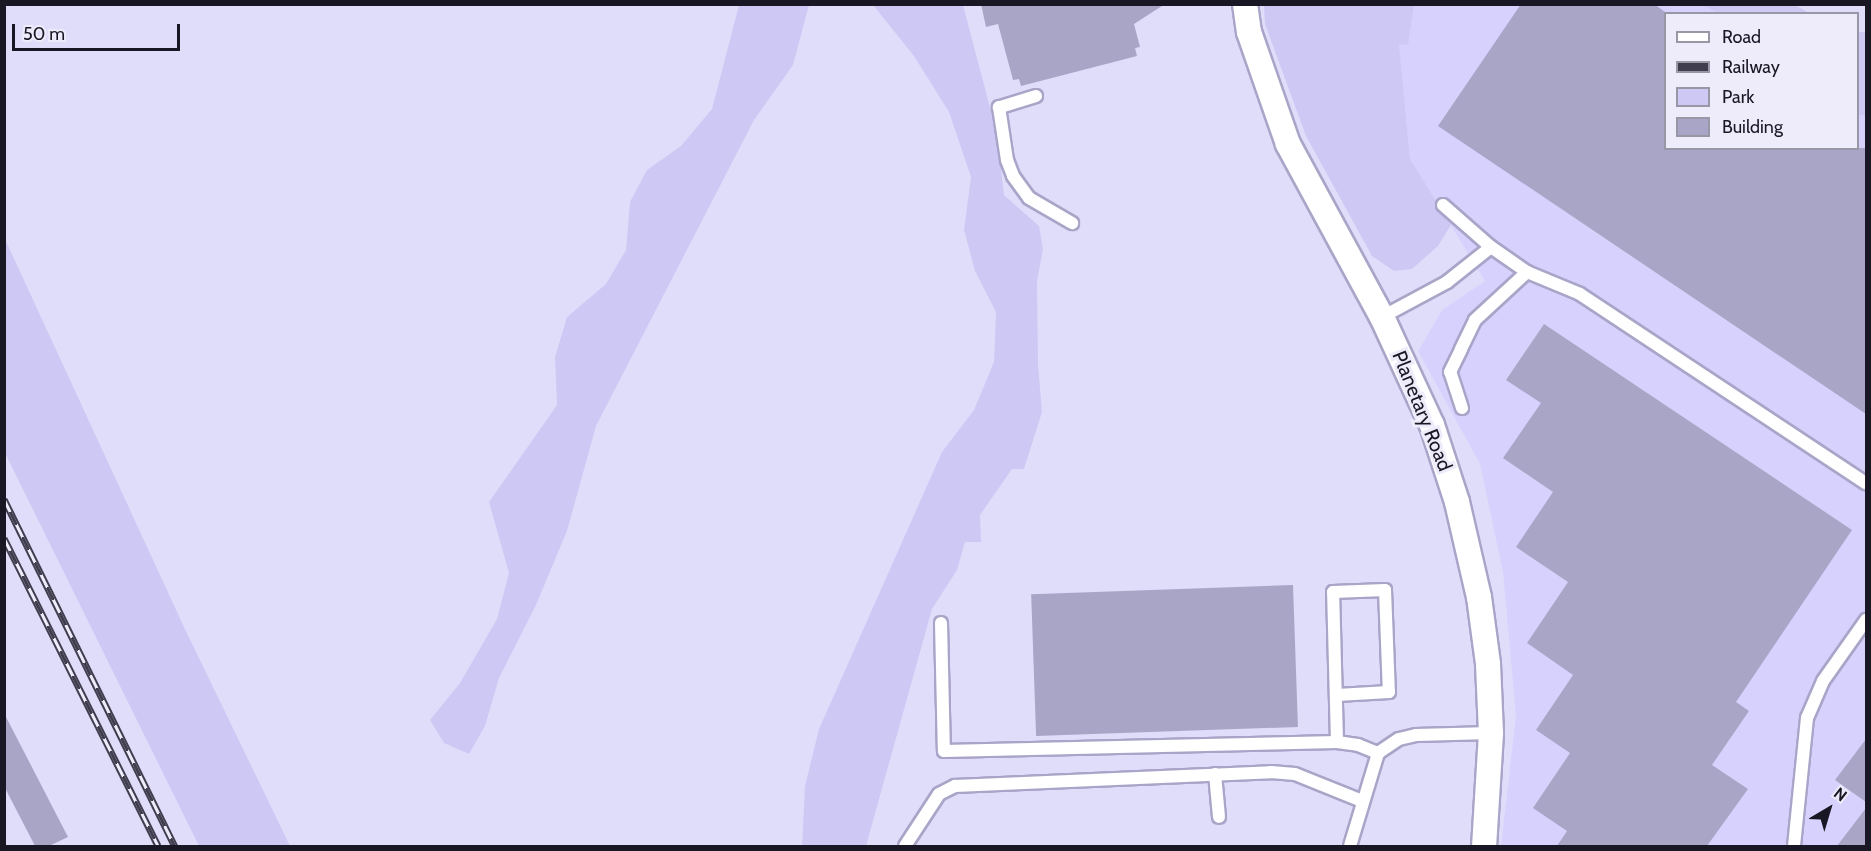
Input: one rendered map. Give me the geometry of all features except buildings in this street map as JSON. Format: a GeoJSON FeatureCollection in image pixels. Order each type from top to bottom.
{"type":"FeatureCollection","features":[{"type":"Feature","properties":{"kind":"street","name":"Planetary Road"},"geometry":{"type":"LineString","coordinates":[[1245,4],[1249,32],[1288,144],[1382,316],[1432,425],[1460,512],[1479,597],[1491,733],[1484,846]]}},
{"type":"Feature","properties":{"kind":"lane"},"geometry":{"type":"LineString","coordinates":[[1036,96],[999,107],[1007,160],[1013,176],[1029,198],[1072,223]]}},
{"type":"Feature","properties":{"kind":"lane"},"geometry":{"type":"LineString","coordinates":[[1443,205],[1491,248],[1527,272],[1580,294],[1866,483]]}},
{"type":"Feature","properties":{"kind":"lane"},"geometry":{"type":"LineString","coordinates":[[1382,316],[1446,282],[1491,248]]}},
{"type":"Feature","properties":{"kind":"lane"},"geometry":{"type":"LineString","coordinates":[[1462,408],[1450,372],[1475,320],[1527,272]]}},
{"type":"Feature","properties":{"kind":"lane"},"geometry":{"type":"LineString","coordinates":[[1337,695],[1389,692],[1385,590],[1334,592],[1337,742]]}},
{"type":"Feature","properties":{"kind":"lane"},"geometry":{"type":"LineString","coordinates":[[1794,846],[1807,718],[1823,681],[1866,620]]}},
{"type":"Feature","properties":{"kind":"lane"},"geometry":{"type":"LineString","coordinates":[[941,623],[944,751],[1337,742],[1378,753]]}},
{"type":"Feature","properties":{"kind":"lane"},"geometry":{"type":"LineString","coordinates":[[1350,846],[1378,753],[1399,739],[1416,735],[1491,733]]}},
{"type":"Feature","properties":{"kind":"lane"},"geometry":{"type":"LineString","coordinates":[[905,846],[939,795],[955,786],[1215,774],[1295,774],[1362,801]]}},
{"type":"Feature","properties":{"kind":"lane"},"geometry":{"type":"LineString","coordinates":[[1215,774],[1218,817]]}},
{"type":"Feature","properties":{"kind":"shaded area"},"geometry":{"type":"Polygon","coordinates":[[[1773,4],[1790,12],[1664,12],[1664,150],[1859,150],[1859,46],[1866,50],[1866,846],[1501,846],[1516,716],[1503,572],[1480,464],[1418,351],[1442,310],[1485,281],[1410,159],[1395,5],[1773,4]]]}},
{"type":"Feature","properties":{"kind":"green space"},"geometry":{"type":"Polygon","coordinates":[[[739,5],[809,5],[793,65],[754,120],[596,426],[567,531],[536,605],[499,678],[485,726],[469,754],[444,743],[430,720],[460,683],[497,619],[509,573],[489,502],[557,405],[555,357],[567,317],[606,284],[626,250],[630,202],[647,170],[681,146],[712,109],[739,5]]]}},
{"type":"Feature","properties":{"kind":"green space"},"geometry":{"type":"Polygon","coordinates":[[[873,5],[963,5],[997,134],[1004,195],[1039,226],[1043,249],[1037,281],[1038,364],[1042,412],[1024,469],[1012,469],[980,515],[981,542],[965,542],[957,570],[932,609],[866,846],[802,846],[805,786],[819,729],[942,452],[974,410],[994,362],[996,312],[975,271],[964,230],[971,177],[949,112],[914,56],[873,5]]]}},
{"type":"Feature","properties":{"kind":"green space"},"geometry":{"type":"Polygon","coordinates":[[[1264,5],[1414,5],[1408,45],[1399,44],[1410,159],[1451,225],[1438,246],[1412,269],[1394,271],[1372,256],[1306,136],[1265,24],[1264,5]]]}},
{"type":"Feature","properties":{"kind":"green space"},"geometry":{"type":"Polygon","coordinates":[[[1704,5],[1795,5],[1807,12],[1715,12],[1704,5]]]}},
{"type":"Feature","properties":{"kind":"green space"},"geometry":{"type":"Polygon","coordinates":[[[1859,32],[1866,32],[1866,115],[1859,115],[1859,32]]]}},
{"type":"Feature","properties":{"kind":"green space"},"geometry":{"type":"Polygon","coordinates":[[[4,237],[184,627],[290,846],[199,846],[5,453],[4,237]]]}},
{"type":"Feature","properties":{"kind":"railway"},"geometry":{"type":"LineString","coordinates":[[4,499],[175,846]]}},
{"type":"Feature","properties":{"kind":"railway"},"geometry":{"type":"LineString","coordinates":[[4,538],[158,846]]}}]}
